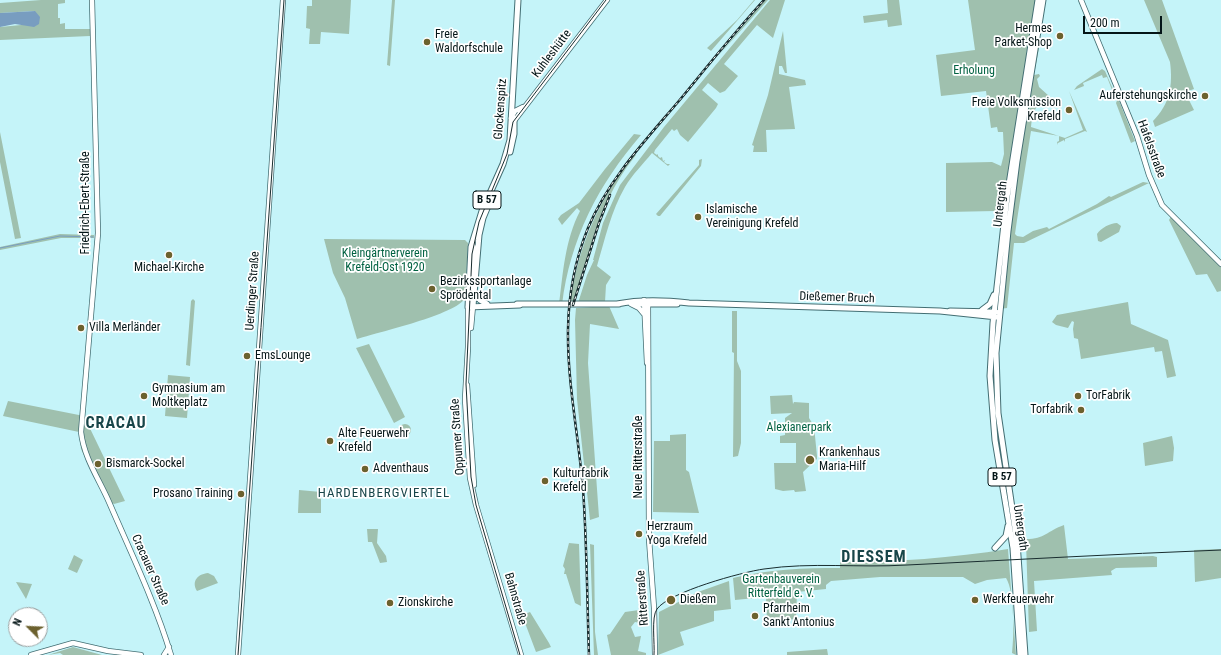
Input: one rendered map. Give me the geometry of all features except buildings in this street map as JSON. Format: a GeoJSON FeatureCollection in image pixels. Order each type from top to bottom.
{"type":"FeatureCollection","features":[{"type":"Feature","properties":{"kind":"main road","name":"Friedrich-Ebert-Straße"},"geometry":{"type":"LineString","coordinates":[[92,0],[98,233],[81,432],[83,448],[112,509]]}},
{"type":"Feature","properties":{"kind":"main road","name":"Uerdinger Straße"},"geometry":{"type":"LineString","coordinates":[[238,655],[283,0]]}},
{"type":"Feature","properties":{"kind":"main road","name":"Glockenspitz"},"geometry":{"type":"LineString","coordinates":[[476,236],[482,212],[506,154],[514,113],[519,0]]}},
{"type":"Feature","properties":{"kind":"main road","name":"Glockenspitz"},"geometry":{"type":"LineString","coordinates":[[512,121],[519,0]]}},
{"type":"Feature","properties":{"kind":"main road","name":"Kuhleshütte"},"geometry":{"type":"LineString","coordinates":[[512,121],[606,0]]}},
{"type":"Feature","properties":{"kind":"main road","name":"Untergath"},"geometry":{"type":"LineString","coordinates":[[1025,655],[1017,542],[998,413],[995,370],[997,283],[1008,190],[1038,0]]}},
{"type":"Feature","properties":{"kind":"main road","name":"Untergath"},"geometry":{"type":"LineString","coordinates":[[1020,655],[1014,559],[1006,501],[995,440],[990,376],[1017,161],[1043,0]]}},
{"type":"Feature","properties":{"kind":"main road","name":"Hafelsstraße"},"geometry":{"type":"LineString","coordinates":[[1081,0],[1137,136],[1158,198],[1167,211],[1221,264]]}},
{"type":"Feature","properties":{"kind":"main road"},"geometry":{"type":"LineString","coordinates":[[514,113],[524,106]]}},
{"type":"Feature","properties":{"kind":"main road","name":"Oppumer Straße"},"geometry":{"type":"LineString","coordinates":[[476,236],[475,290],[468,347],[467,381],[474,477],[473,491],[491,549]]}},
{"type":"Feature","properties":{"kind":"main road","name":"B 57"},"geometry":{"type":"LineString","coordinates":[[472,305],[471,298],[476,236]]}},
{"type":"Feature","properties":{"kind":"main road","name":"Untergath"},"geometry":{"type":"LineString","coordinates":[[981,310],[985,309],[992,301],[997,283]]}},
{"type":"Feature","properties":{"kind":"main road"},"geometry":{"type":"LineString","coordinates":[[475,290],[479,299],[487,304]]}},
{"type":"Feature","properties":{"kind":"main road"},"geometry":{"type":"LineString","coordinates":[[472,305],[631,304],[646,302]]}},
{"type":"Feature","properties":{"kind":"main road"},"geometry":{"type":"LineString","coordinates":[[617,304],[646,302]]}},
{"type":"Feature","properties":{"kind":"main road","name":"Dießemer Bruch"},"geometry":{"type":"LineString","coordinates":[[646,302],[997,314]]}},
{"type":"Feature","properties":{"kind":"main road","name":"Neue Ritterstraße"},"geometry":{"type":"LineString","coordinates":[[646,302],[644,315],[648,374]]}},
{"type":"Feature","properties":{"kind":"main road","name":"Neue Ritterstraße"},"geometry":{"type":"LineString","coordinates":[[646,302],[649,539]]}},
{"type":"Feature","properties":{"kind":"main road"},"geometry":{"type":"LineString","coordinates":[[631,304],[639,308],[644,315]]}},
{"type":"Feature","properties":{"kind":"main road"},"geometry":{"type":"LineString","coordinates":[[472,305],[520,305]]}},
{"type":"Feature","properties":{"kind":"main road","name":"Dießemer Bruch"},"geometry":{"type":"LineString","coordinates":[[940,312],[981,310],[997,314]]}},
{"type":"Feature","properties":{"kind":"main road"},"geometry":{"type":"LineString","coordinates":[[992,406],[998,413]]}},
{"type":"Feature","properties":{"kind":"main road"},"geometry":{"type":"LineString","coordinates":[[995,548],[1002,542],[1007,532],[1006,501]]}},
{"type":"Feature","properties":{"kind":"main road","name":"Cracauer Straße"},"geometry":{"type":"LineString","coordinates":[[112,509],[157,609],[174,655]]}},
{"type":"Feature","properties":{"kind":"main road","name":"Ritterstraße"},"geometry":{"type":"LineString","coordinates":[[649,539],[654,608],[655,655]]}},
{"type":"Feature","properties":{"kind":"main road","name":"Bahnstraße"},"geometry":{"type":"LineString","coordinates":[[491,549],[521,655]]}},
{"type":"Feature","properties":{"kind":"main road","name":"Cracauer Straße"},"geometry":{"type":"LineString","coordinates":[[167,639],[171,655]]}},
{"type":"Feature","properties":{"kind":"main road"},"geometry":{"type":"LineString","coordinates":[[31,655],[73,643],[141,655]]}},
{"type":"Feature","properties":{"kind":"main road"},"geometry":{"type":"LineString","coordinates":[[164,655],[168,647]]}},
{"type":"Feature","properties":{"kind":"green space"},"geometry":{"type":"Polygon","coordinates":[[[65,0],[65,3],[58,4],[58,18],[60,18],[60,24],[65,23],[65,29],[90,29],[90,36],[0,40],[0,27],[21,25],[35,11],[0,13],[0,3],[65,0]]]}},
{"type":"Feature","properties":{"kind":"green space"},"geometry":{"type":"Polygon","coordinates":[[[312,0],[351,0],[349,34],[321,32],[320,44],[309,44],[310,29],[306,28],[307,6],[312,6],[312,0]]]}},
{"type":"Feature","properties":{"kind":"green space"},"geometry":{"type":"Polygon","coordinates":[[[392,0],[395,0],[390,66],[387,65],[392,0]]]}},
{"type":"Feature","properties":{"kind":"green space"},"geometry":{"type":"Polygon","coordinates":[[[754,0],[711,51],[707,48],[737,20],[754,0]]]}},
{"type":"Feature","properties":{"kind":"green space"},"geometry":{"type":"Polygon","coordinates":[[[765,0],[768,0],[718,56],[765,0]]]}},
{"type":"Feature","properties":{"kind":"green space"},"geometry":{"type":"Polygon","coordinates":[[[770,0],[785,0],[773,38],[757,25],[724,64],[738,76],[725,91],[720,93],[708,83],[702,90],[718,104],[716,108],[688,142],[680,135],[677,129],[674,131],[672,129],[655,150],[654,153],[657,155],[658,154],[660,158],[662,157],[663,161],[665,160],[664,162],[670,164],[668,166],[652,153],[631,178],[616,206],[597,266],[611,277],[606,285],[605,302],[578,303],[587,275],[594,260],[603,223],[620,185],[664,127],[770,0]]]}},
{"type":"Feature","properties":{"kind":"green space"},"geometry":{"type":"Polygon","coordinates":[[[887,0],[899,0],[902,25],[888,27],[887,20],[864,23],[863,16],[888,13],[887,0]]]}},
{"type":"Feature","properties":{"kind":"green space","name":"Erholung"},"geometry":{"type":"Polygon","coordinates":[[[968,0],[1036,0],[1026,55],[1039,48],[1034,75],[1039,74],[1040,76],[1037,79],[1039,87],[1049,96],[1036,109],[1031,127],[1059,136],[1031,131],[1015,234],[1023,237],[1033,231],[1047,227],[1049,229],[1097,204],[1109,196],[1111,197],[1143,182],[1149,183],[1024,243],[1014,243],[1007,308],[992,310],[1002,215],[995,211],[946,212],[946,163],[992,162],[1001,166],[1004,154],[1003,132],[998,132],[997,127],[991,128],[986,91],[941,96],[936,55],[975,50],[968,0]]]}},
{"type":"Feature","properties":{"kind":"green space"},"geometry":{"type":"Polygon","coordinates":[[[1144,0],[1162,0],[1194,89],[1185,92],[1194,110],[1155,127],[1153,121],[1159,115],[1167,101],[1169,94],[1171,70],[1170,62],[1144,0]]]}},
{"type":"Feature","properties":{"kind":"green space"},"geometry":{"type":"Polygon","coordinates":[[[783,31],[787,73],[785,73],[782,66],[779,66],[779,74],[805,80],[806,85],[789,87],[795,129],[766,130],[767,152],[753,152],[754,146],[752,145],[768,95],[783,31]]]}},
{"type":"Feature","properties":{"kind":"green space"},"geometry":{"type":"Polygon","coordinates":[[[1102,69],[1105,71],[1116,96],[1114,95],[1107,77],[1103,78],[1102,75],[1083,83],[1084,86],[1074,90],[1077,86],[1102,69]]]}},
{"type":"Feature","properties":{"kind":"green space"},"geometry":{"type":"Polygon","coordinates":[[[1069,91],[1087,132],[1085,131],[1065,139],[1065,142],[1064,140],[1058,143],[1058,145],[1057,142],[1059,141],[1059,136],[1065,138],[1083,130],[1069,91]]]}},
{"type":"Feature","properties":{"kind":"green space"},"geometry":{"type":"Polygon","coordinates":[[[1118,98],[1135,141],[1131,143],[1116,103],[1118,98]]]}},
{"type":"Feature","properties":{"kind":"green space"},"geometry":{"type":"Polygon","coordinates":[[[0,132],[21,238],[15,239],[0,162],[0,132]]]}},
{"type":"Feature","properties":{"kind":"green space"},"geometry":{"type":"Polygon","coordinates":[[[634,134],[641,135],[612,173],[588,214],[579,235],[572,258],[562,305],[559,305],[563,269],[568,245],[580,211],[577,208],[562,225],[558,219],[561,215],[579,203],[634,134]]]}},
{"type":"Feature","properties":{"kind":"green space"},"geometry":{"type":"Polygon","coordinates":[[[635,154],[636,155],[611,193],[597,230],[585,271],[573,303],[570,303],[578,262],[592,224],[611,188],[635,154]]]}},
{"type":"Feature","properties":{"kind":"green space"},"geometry":{"type":"Polygon","coordinates":[[[702,159],[701,166],[660,216],[658,216],[656,214],[699,165],[699,160],[702,159]]]}},
{"type":"Feature","properties":{"kind":"green space"},"geometry":{"type":"Polygon","coordinates":[[[1173,213],[1221,260],[1221,291],[1217,292],[1207,274],[1196,275],[1169,220],[1173,213]]]}},
{"type":"Feature","properties":{"kind":"green space"},"geometry":{"type":"Polygon","coordinates":[[[1117,223],[1121,226],[1119,232],[1101,242],[1098,241],[1097,234],[1103,228],[1117,223]]]}},
{"type":"Feature","properties":{"kind":"green space"},"geometry":{"type":"Polygon","coordinates":[[[60,234],[94,235],[94,238],[61,238],[0,250],[0,247],[60,234]]]}},
{"type":"Feature","properties":{"kind":"green space","name":"Kleingärtnerverein Krefeld-Ost 1920"},"geometry":{"type":"Polygon","coordinates":[[[324,239],[465,240],[468,243],[465,298],[459,304],[433,316],[398,328],[357,339],[345,298],[333,273],[324,239]]]}},
{"type":"Feature","properties":{"kind":"green space"},"geometry":{"type":"Polygon","coordinates":[[[193,299],[195,301],[190,366],[186,365],[191,301],[193,299]]]}},
{"type":"Feature","properties":{"kind":"green space"},"geometry":{"type":"Polygon","coordinates":[[[1128,302],[1131,324],[1168,340],[1176,376],[1167,378],[1162,351],[1155,352],[1154,347],[1081,359],[1078,339],[1074,338],[1074,322],[1072,321],[1068,328],[1056,325],[1052,322],[1057,315],[1128,302]]]}},
{"type":"Feature","properties":{"kind":"green space"},"geometry":{"type":"Polygon","coordinates":[[[609,306],[619,329],[590,324],[588,363],[599,517],[590,520],[577,399],[576,308],[609,306]]]}},
{"type":"Feature","properties":{"kind":"green space"},"geometry":{"type":"Polygon","coordinates":[[[732,311],[737,311],[737,361],[741,371],[741,443],[738,456],[733,457],[734,353],[732,352],[732,311]]]}},
{"type":"Feature","properties":{"kind":"green space"},"geometry":{"type":"Polygon","coordinates":[[[369,344],[405,417],[394,423],[356,348],[369,344]]]}},
{"type":"Feature","properties":{"kind":"green space"},"geometry":{"type":"Polygon","coordinates":[[[168,375],[190,377],[187,418],[165,416],[168,375]]]}},
{"type":"Feature","properties":{"kind":"green space","name":"Alexianerpark"},"geometry":{"type":"Polygon","coordinates":[[[792,395],[793,404],[794,402],[809,403],[809,418],[814,426],[817,456],[817,459],[803,472],[806,491],[795,492],[794,490],[783,491],[775,489],[774,463],[796,463],[796,443],[780,443],[780,436],[785,435],[785,418],[792,413],[771,414],[770,396],[792,395]]]}},
{"type":"Feature","properties":{"kind":"green space"},"geometry":{"type":"Polygon","coordinates":[[[8,401],[84,416],[125,501],[114,504],[105,499],[81,449],[79,432],[3,416],[8,401]]]}},
{"type":"Feature","properties":{"kind":"green space"},"geometry":{"type":"Polygon","coordinates":[[[407,424],[410,425],[410,435],[403,436],[400,435],[399,428],[400,425],[407,424]]]}},
{"type":"Feature","properties":{"kind":"green space"},"geometry":{"type":"Polygon","coordinates":[[[686,434],[686,470],[689,472],[699,513],[653,512],[654,441],[670,441],[670,435],[686,434]]]}},
{"type":"Feature","properties":{"kind":"green space"},"geometry":{"type":"Polygon","coordinates":[[[1172,436],[1174,448],[1173,461],[1145,466],[1143,443],[1172,436]]]}},
{"type":"Feature","properties":{"kind":"green space"},"geometry":{"type":"Polygon","coordinates":[[[299,490],[321,492],[321,513],[298,513],[299,490]]]}},
{"type":"Feature","properties":{"kind":"green space"},"geometry":{"type":"Polygon","coordinates":[[[1020,506],[1026,539],[1038,538],[1064,525],[1068,559],[1153,556],[1157,557],[1157,567],[1116,568],[1111,571],[1112,575],[1034,581],[1037,631],[1029,632],[1026,542],[1020,539],[1015,507],[1020,506]]]}},
{"type":"Feature","properties":{"kind":"green space"},"geometry":{"type":"Polygon","coordinates":[[[367,529],[378,529],[377,543],[386,556],[387,562],[380,563],[372,542],[368,542],[367,529]]]}},
{"type":"Feature","properties":{"kind":"green space"},"geometry":{"type":"Polygon","coordinates":[[[569,543],[579,544],[581,606],[575,603],[566,574],[564,574],[565,569],[563,566],[569,543]]]}},
{"type":"Feature","properties":{"kind":"green space"},"geometry":{"type":"Polygon","coordinates":[[[590,544],[594,545],[595,632],[598,655],[594,655],[590,544]]]}},
{"type":"Feature","properties":{"kind":"green space","name":"Gartenbauverein Ritterfeld e. V."},"geometry":{"type":"Polygon","coordinates":[[[1008,549],[1012,599],[1006,578],[987,580],[975,584],[963,577],[880,577],[831,581],[826,585],[826,589],[797,592],[796,619],[767,622],[766,597],[735,600],[733,578],[746,575],[786,570],[840,568],[840,562],[924,559],[1008,549]]]}},
{"type":"Feature","properties":{"kind":"green space"},"geometry":{"type":"Polygon","coordinates":[[[1221,549],[1221,578],[1195,582],[1194,550],[1221,549]]]}},
{"type":"Feature","properties":{"kind":"green space"},"geometry":{"type":"Polygon","coordinates":[[[74,555],[83,560],[77,573],[68,569],[74,555]]]}},
{"type":"Feature","properties":{"kind":"green space"},"geometry":{"type":"Polygon","coordinates":[[[208,573],[214,576],[218,583],[197,591],[195,587],[196,579],[201,575],[208,573]]]}},
{"type":"Feature","properties":{"kind":"green space"},"geometry":{"type":"Polygon","coordinates":[[[729,581],[731,609],[714,611],[714,621],[680,632],[684,645],[658,655],[659,612],[698,592],[729,581]]]}},
{"type":"Feature","properties":{"kind":"green space"},"geometry":{"type":"Polygon","coordinates":[[[16,582],[32,584],[26,599],[16,582]]]}},
{"type":"Feature","properties":{"kind":"green space"},"geometry":{"type":"Polygon","coordinates":[[[646,609],[645,616],[642,616],[640,623],[635,622],[631,627],[635,637],[641,636],[638,651],[646,653],[646,655],[611,655],[607,635],[610,634],[625,612],[646,609]]]}},
{"type":"Feature","properties":{"kind":"green space"},"geometry":{"type":"Polygon","coordinates":[[[530,612],[551,647],[536,652],[522,615],[530,612]]]}},
{"type":"Feature","properties":{"kind":"green space"},"geometry":{"type":"Polygon","coordinates":[[[1013,618],[1016,655],[1012,653],[1013,618]]]}},
{"type":"Feature","properties":{"kind":"green space"},"geometry":{"type":"Polygon","coordinates":[[[73,647],[102,655],[63,655],[60,653],[48,655],[73,647]]]}},
{"type":"Feature","properties":{"kind":"green space"},"geometry":{"type":"Polygon","coordinates":[[[827,649],[828,655],[787,655],[787,652],[827,649]]]}},
{"type":"Feature","properties":{"kind":"water"},"geometry":{"type":"Polygon","coordinates":[[[35,11],[40,17],[39,24],[34,27],[15,24],[0,27],[0,13],[35,11]]]}},
{"type":"Feature","properties":{"kind":"waterway"},"geometry":{"type":"LineString","coordinates":[[0,248],[60,236],[93,237]]}},
{"type":"Feature","properties":{"kind":"tram line"},"geometry":{"type":"LineString","coordinates":[[238,655],[284,0]]}},
{"type":"Feature","properties":{"kind":"tram line"},"geometry":{"type":"LineString","coordinates":[[520,655],[476,505],[471,477],[466,384],[472,254],[479,222],[507,154],[513,122],[606,0]]}},
{"type":"Feature","properties":{"kind":"tram line"},"geometry":{"type":"LineString","coordinates":[[654,655],[654,618],[657,609],[664,603],[690,590],[724,578],[764,569],[817,565],[889,566],[1221,550]]}},
{"type":"Feature","properties":{"kind":"railway"},"geometry":{"type":"LineString","coordinates":[[589,655],[583,489],[571,390],[568,326],[570,294],[577,262],[588,228],[596,210],[616,178],[640,147],[764,0]]}},
{"type":"Feature","properties":{"kind":"railway"},"geometry":{"type":"LineString","coordinates":[[573,305],[599,223],[610,195]]}},
{"type":"Feature","properties":{"kind":"place","name":"Hermes Parket-Shop"},"geometry":{"type":"Point","coordinates":[1060,36]}},
{"type":"Feature","properties":{"kind":"place","name":"Freie Waldorfschule"},"geometry":{"type":"Point","coordinates":[427,42]}},
{"type":"Feature","properties":{"kind":"place","name":"Auferstehungskirche"},"geometry":{"type":"Point","coordinates":[1205,96]}},
{"type":"Feature","properties":{"kind":"place","name":"Freie Volksmission Krefeld"},"geometry":{"type":"Point","coordinates":[1069,110]}},
{"type":"Feature","properties":{"kind":"place","name":"Islamische Vereinigung Krefeld"},"geometry":{"type":"Point","coordinates":[698,217]}},
{"type":"Feature","properties":{"kind":"place","name":"Michael-Kirche"},"geometry":{"type":"Point","coordinates":[169,255]}},
{"type":"Feature","properties":{"kind":"place","name":"Bezirkssportanlage Sprödental"},"geometry":{"type":"Point","coordinates":[432,289]}},
{"type":"Feature","properties":{"kind":"place","name":"Villa Merländer"},"geometry":{"type":"Point","coordinates":[81,328]}},
{"type":"Feature","properties":{"kind":"place","name":"EmsLounge"},"geometry":{"type":"Point","coordinates":[247,356]}},
{"type":"Feature","properties":{"kind":"place","name":"Gymnasium am Moltkeplatz"},"geometry":{"type":"Point","coordinates":[144,396]}},
{"type":"Feature","properties":{"kind":"place","name":"TorFabrik"},"geometry":{"type":"Point","coordinates":[1078,396]}},
{"type":"Feature","properties":{"kind":"place","name":"Torfabrik"},"geometry":{"type":"Point","coordinates":[1081,410]}},
{"type":"Feature","properties":{"kind":"place","name":"Alte Feuerwehr Krefeld"},"geometry":{"type":"Point","coordinates":[330,441]}},
{"type":"Feature","properties":{"kind":"place","name":"Krankenhaus Maria-Hilf"},"geometry":{"type":"Point","coordinates":[810,460]}},
{"type":"Feature","properties":{"kind":"place","name":"Bismarck-Sockel"},"geometry":{"type":"Point","coordinates":[98,464]}},
{"type":"Feature","properties":{"kind":"place","name":"Adventhaus"},"geometry":{"type":"Point","coordinates":[365,469]}},
{"type":"Feature","properties":{"kind":"place","name":"Kulturfabrik Krefeld"},"geometry":{"type":"Point","coordinates":[545,481]}},
{"type":"Feature","properties":{"kind":"place","name":"Prosano Training"},"geometry":{"type":"Point","coordinates":[241,494]}},
{"type":"Feature","properties":{"kind":"place","name":"Herzraum Yoga Krefeld"},"geometry":{"type":"Point","coordinates":[639,534]}},
{"type":"Feature","properties":{"kind":"place","name":"Dießem"},"geometry":{"type":"Point","coordinates":[671,600]}},
{"type":"Feature","properties":{"kind":"place","name":"Werkfeuerwehr"},"geometry":{"type":"Point","coordinates":[975,600]}},
{"type":"Feature","properties":{"kind":"place","name":"Zionskirche"},"geometry":{"type":"Point","coordinates":[390,603]}},
{"type":"Feature","properties":{"kind":"place","name":"Pfarrheim Sankt Antonius"},"geometry":{"type":"Point","coordinates":[755,616]}},
{"type":"Feature","properties":{"kind":"district","name":"CRACAU"},"geometry":{"type":"Point","coordinates":[116,424]}},
{"type":"Feature","properties":{"kind":"district","name":"HARDENBERGVIERTEL"},"geometry":{"type":"Point","coordinates":[384,494]}},
{"type":"Feature","properties":{"kind":"district","name":"DIESSEM"},"geometry":{"type":"Point","coordinates":[874,558]}}]}
